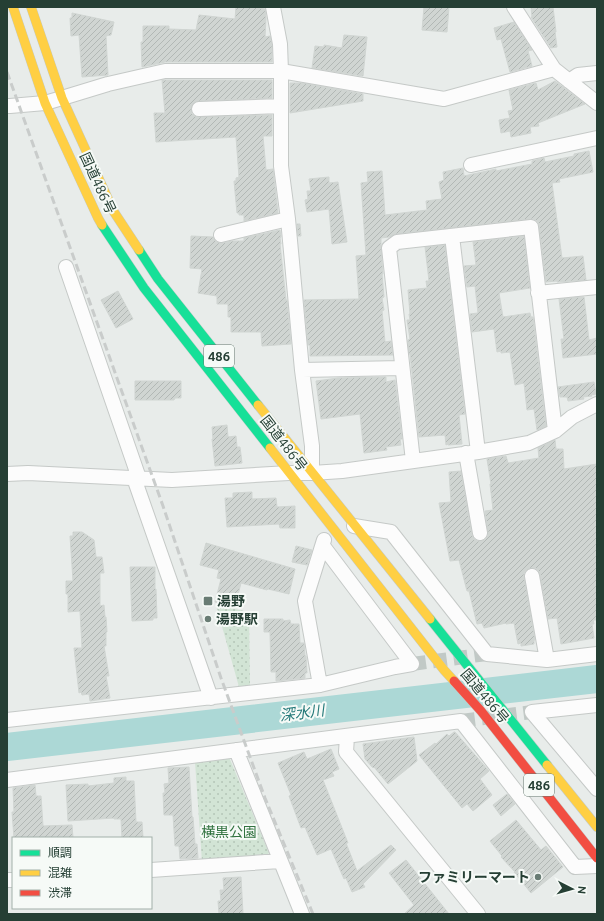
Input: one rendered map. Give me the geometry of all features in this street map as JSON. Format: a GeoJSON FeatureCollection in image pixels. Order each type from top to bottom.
{"type":"FeatureCollection","features":[{"type":"Feature","properties":{"kind":"highway","name":"国道486号"},"geometry":{"type":"LineString","coordinates":[[13,7],[45,103],[98,218],[144,288],[444,670],[481,711],[597,858]]}},
{"type":"Feature","properties":{"kind":"highway","name":"国道486号"},"geometry":{"type":"LineString","coordinates":[[31,7],[62,98],[114,212],[158,278],[354,526],[597,827]]}},
{"type":"Feature","properties":{"kind":"street"},"geometry":{"type":"LineString","coordinates":[[274,7],[280,44],[282,71],[281,166],[288,219],[302,370],[312,446],[312,473]]}},
{"type":"Feature","properties":{"kind":"street"},"geometry":{"type":"LineString","coordinates":[[514,7],[554,69],[597,102]]}},
{"type":"Feature","properties":{"kind":"street"},"geometry":{"type":"LineString","coordinates":[[7,106],[45,103],[108,84],[164,71],[282,71],[444,98],[554,69]]}},
{"type":"Feature","properties":{"kind":"street"},"geometry":{"type":"LineString","coordinates":[[569,81],[578,75],[597,73]]}},
{"type":"Feature","properties":{"kind":"street"},"geometry":{"type":"LineString","coordinates":[[199,109],[281,106]]}},
{"type":"Feature","properties":{"kind":"street"},"geometry":{"type":"LineString","coordinates":[[470,165],[597,138]]}},
{"type":"Feature","properties":{"kind":"street"},"geometry":{"type":"LineString","coordinates":[[221,235],[288,219]]}},
{"type":"Feature","properties":{"kind":"street"},"geometry":{"type":"LineString","coordinates":[[413,461],[389,248],[397,242],[531,228],[555,431]]}},
{"type":"Feature","properties":{"kind":"street"},"geometry":{"type":"LineString","coordinates":[[452,236],[480,533]]}},
{"type":"Feature","properties":{"kind":"street"},"geometry":{"type":"LineString","coordinates":[[66,267],[211,698]]}},
{"type":"Feature","properties":{"kind":"street"},"geometry":{"type":"LineString","coordinates":[[538,293],[597,287]]}},
{"type":"Feature","properties":{"kind":"street"},"geometry":{"type":"LineString","coordinates":[[302,370],[402,368]]}},
{"type":"Feature","properties":{"kind":"street"},"geometry":{"type":"LineString","coordinates":[[7,474],[28,473],[172,480],[312,473],[342,470],[413,461],[529,443],[555,431],[572,417],[597,404]]}},
{"type":"Feature","properties":{"kind":"street"},"geometry":{"type":"LineString","coordinates":[[320,685],[305,601],[323,546],[328,522]]}},
{"type":"Feature","properties":{"kind":"street"},"geometry":{"type":"LineString","coordinates":[[354,526],[391,532],[487,654],[547,660],[597,654]]}},
{"type":"Feature","properties":{"kind":"street"},"geometry":{"type":"LineString","coordinates":[[7,720],[320,685],[412,664],[323,546]]}},
{"type":"Feature","properties":{"kind":"street"},"geometry":{"type":"LineString","coordinates":[[532,576],[547,660]]}},
{"type":"Feature","properties":{"kind":"street"},"geometry":{"type":"LineString","coordinates":[[597,705],[532,712],[597,789]]}},
{"type":"Feature","properties":{"kind":"street"},"geometry":{"type":"LineString","coordinates":[[7,780],[461,722],[575,867],[597,866]]}},
{"type":"Feature","properties":{"kind":"street"},"geometry":{"type":"LineString","coordinates":[[347,737],[346,752],[478,914]]}},
{"type":"Feature","properties":{"kind":"street"},"geometry":{"type":"LineString","coordinates":[[236,750],[302,914]]}},
{"type":"Feature","properties":{"kind":"street"},"geometry":{"type":"LineString","coordinates":[[152,870],[280,861]]}},
{"type":"Feature","properties":{"kind":"green space"},"geometry":{"type":"Polygon","coordinates":[[[216,605],[249,612],[250,686],[239,687],[216,605]]]}},
{"type":"Feature","properties":{"kind":"green space","name":"横黒公園"},"geometry":{"type":"Polygon","coordinates":[[[229,757],[269,853],[262,861],[202,862],[195,762],[229,757]]]}},
{"type":"Feature","properties":{"kind":"building"},"geometry":{"type":"Polygon","coordinates":[[[236,7],[259,7],[265,9],[265,37],[270,36],[272,45],[272,62],[165,62],[142,67],[141,42],[143,42],[143,26],[169,26],[169,29],[196,30],[199,15],[235,19],[236,7]]]}},
{"type":"Feature","properties":{"kind":"building"},"geometry":{"type":"Polygon","coordinates":[[[424,7],[449,7],[447,32],[422,30],[424,7]]]}},
{"type":"Feature","properties":{"kind":"building"},"geometry":{"type":"Polygon","coordinates":[[[531,7],[553,7],[557,47],[551,48],[531,17],[531,7]]]}},
{"type":"Feature","properties":{"kind":"building"},"geometry":{"type":"Polygon","coordinates":[[[72,13],[114,22],[111,35],[106,36],[108,75],[82,77],[79,35],[71,36],[70,18],[72,18],[72,13]]]}},
{"type":"Feature","properties":{"kind":"building"},"geometry":{"type":"Polygon","coordinates":[[[514,22],[532,50],[528,51],[532,66],[510,72],[501,39],[497,40],[494,28],[514,22]]]}},
{"type":"Feature","properties":{"kind":"building"},"geometry":{"type":"Polygon","coordinates":[[[344,35],[367,37],[363,76],[312,68],[315,46],[324,47],[324,45],[342,48],[344,35]]]}},
{"type":"Feature","properties":{"kind":"building"},"geometry":{"type":"Polygon","coordinates":[[[162,80],[272,80],[272,98],[199,101],[192,105],[191,110],[192,114],[199,117],[272,115],[272,136],[263,136],[266,170],[273,169],[278,213],[244,221],[244,215],[239,215],[239,213],[237,213],[234,181],[236,181],[236,178],[239,177],[236,137],[156,142],[154,113],[165,113],[162,80]]]}},
{"type":"Feature","properties":{"kind":"building"},"geometry":{"type":"Polygon","coordinates":[[[555,81],[585,104],[538,123],[539,126],[530,127],[531,133],[511,137],[510,131],[501,133],[499,120],[510,118],[508,111],[513,110],[509,90],[536,83],[538,90],[555,81]]]}},
{"type":"Feature","properties":{"kind":"building"},"geometry":{"type":"Polygon","coordinates":[[[290,83],[302,83],[363,94],[363,101],[290,113],[290,83]]]}},
{"type":"Feature","properties":{"kind":"building"},"geometry":{"type":"Polygon","coordinates":[[[589,151],[593,172],[559,179],[560,182],[552,183],[562,258],[583,256],[586,280],[546,282],[539,226],[538,222],[534,219],[396,234],[381,238],[384,297],[382,298],[384,310],[382,311],[385,342],[391,341],[393,355],[310,356],[304,300],[359,299],[356,256],[366,255],[361,183],[368,182],[367,172],[382,171],[385,215],[427,210],[426,201],[442,199],[439,182],[444,180],[443,172],[463,168],[464,176],[496,169],[496,171],[532,164],[532,161],[544,158],[545,162],[574,156],[574,154],[589,151]]]}},
{"type":"Feature","properties":{"kind":"building"},"geometry":{"type":"Polygon","coordinates":[[[329,177],[329,183],[338,182],[347,242],[332,244],[329,209],[307,212],[305,200],[308,199],[307,191],[311,191],[309,179],[329,177]]]}},
{"type":"Feature","properties":{"kind":"building"},"geometry":{"type":"Polygon","coordinates":[[[297,224],[300,224],[301,236],[298,236],[297,224]]]}},
{"type":"Feature","properties":{"kind":"building"},"geometry":{"type":"Polygon","coordinates":[[[280,230],[280,244],[291,344],[262,346],[261,332],[231,332],[231,317],[228,317],[228,304],[217,304],[217,296],[198,293],[202,269],[190,268],[191,236],[213,237],[216,242],[223,243],[244,241],[244,238],[280,230]]]}},
{"type":"Feature","properties":{"kind":"building"},"geometry":{"type":"Polygon","coordinates":[[[524,236],[530,288],[499,293],[503,317],[530,313],[531,317],[533,317],[546,426],[537,430],[534,409],[527,410],[524,383],[515,385],[510,352],[497,352],[494,329],[472,332],[470,314],[478,313],[475,286],[467,287],[464,266],[476,265],[473,242],[524,236]]]}},
{"type":"Feature","properties":{"kind":"building"},"geometry":{"type":"Polygon","coordinates":[[[445,245],[465,414],[459,415],[462,444],[448,445],[446,445],[445,435],[419,437],[409,354],[408,340],[410,339],[407,320],[410,320],[408,290],[427,288],[426,281],[429,281],[425,247],[445,245]]]}},
{"type":"Feature","properties":{"kind":"building"},"geometry":{"type":"Polygon","coordinates":[[[118,291],[133,319],[116,328],[101,300],[118,291]]]}},
{"type":"Feature","properties":{"kind":"building"},"geometry":{"type":"Polygon","coordinates":[[[584,297],[589,340],[597,338],[597,354],[563,358],[561,339],[564,339],[559,299],[584,297]]]}},
{"type":"Feature","properties":{"kind":"building"},"geometry":{"type":"Polygon","coordinates":[[[386,377],[386,382],[395,380],[402,439],[400,439],[401,445],[386,447],[387,450],[364,453],[360,414],[321,419],[316,381],[338,378],[386,377]]]}},
{"type":"Feature","properties":{"kind":"building"},"geometry":{"type":"Polygon","coordinates":[[[135,381],[181,381],[181,398],[175,398],[174,400],[135,400],[135,381]]]}},
{"type":"Feature","properties":{"kind":"building"},"geometry":{"type":"Polygon","coordinates":[[[594,382],[596,394],[591,395],[592,396],[583,397],[584,399],[568,401],[567,397],[560,397],[558,387],[594,382]]]}},
{"type":"Feature","properties":{"kind":"building"},"geometry":{"type":"Polygon","coordinates":[[[227,425],[228,437],[236,436],[237,447],[240,447],[242,463],[215,466],[212,427],[227,425]]]}},
{"type":"Feature","properties":{"kind":"building"},"geometry":{"type":"Polygon","coordinates":[[[555,440],[556,449],[563,449],[564,469],[597,464],[597,620],[593,620],[594,624],[592,624],[594,638],[561,644],[557,618],[548,619],[540,574],[535,568],[531,568],[526,570],[524,577],[535,640],[534,644],[521,646],[521,643],[518,644],[514,623],[506,623],[484,628],[482,623],[477,624],[469,591],[467,591],[459,560],[450,561],[439,503],[451,502],[449,472],[461,471],[472,535],[477,541],[485,540],[488,536],[488,532],[485,511],[493,510],[487,459],[506,456],[508,463],[539,458],[538,448],[555,440]]]}},
{"type":"Feature","properties":{"kind":"building"},"geometry":{"type":"Polygon","coordinates":[[[252,492],[252,499],[276,498],[277,507],[295,506],[295,528],[280,528],[279,524],[227,527],[225,498],[233,498],[233,493],[252,492]]]}},
{"type":"Feature","properties":{"kind":"building"},"geometry":{"type":"Polygon","coordinates":[[[73,532],[82,532],[94,540],[96,557],[102,557],[104,573],[100,573],[100,606],[104,605],[106,617],[107,632],[106,646],[104,646],[109,676],[106,676],[110,698],[90,701],[89,694],[82,695],[81,692],[79,693],[74,648],[82,648],[80,611],[68,612],[68,594],[66,594],[66,581],[73,581],[70,536],[73,536],[73,532]]]}},
{"type":"Feature","properties":{"kind":"building"},"geometry":{"type":"Polygon","coordinates":[[[206,543],[295,569],[289,594],[241,583],[235,607],[215,602],[221,579],[217,578],[219,570],[200,565],[206,543]]]}},
{"type":"Feature","properties":{"kind":"building"},"geometry":{"type":"Polygon","coordinates":[[[296,546],[312,550],[307,565],[292,562],[296,546]]]}},
{"type":"Feature","properties":{"kind":"building"},"geometry":{"type":"Polygon","coordinates":[[[130,567],[155,567],[157,618],[153,618],[153,620],[132,621],[130,567]]]}},
{"type":"Feature","properties":{"kind":"building"},"geometry":{"type":"Polygon","coordinates":[[[264,619],[283,619],[283,621],[290,620],[291,624],[299,624],[300,643],[304,643],[306,656],[307,673],[305,673],[305,678],[276,681],[276,672],[271,672],[270,632],[264,632],[264,619]]]}},
{"type":"Feature","properties":{"kind":"building"},"geometry":{"type":"Polygon","coordinates":[[[454,732],[489,771],[480,779],[492,795],[473,811],[467,804],[462,808],[419,755],[435,743],[436,744],[447,734],[449,736],[454,732]]]}},
{"type":"Feature","properties":{"kind":"building"},"geometry":{"type":"Polygon","coordinates":[[[414,737],[417,761],[388,784],[374,767],[373,768],[365,759],[363,744],[414,737]]]}},
{"type":"Feature","properties":{"kind":"building"},"geometry":{"type":"Polygon","coordinates":[[[331,749],[339,769],[332,772],[334,776],[323,780],[348,843],[346,843],[357,871],[391,845],[396,850],[363,884],[365,887],[352,892],[346,878],[344,879],[331,849],[317,855],[305,827],[301,828],[289,796],[291,795],[278,763],[304,752],[307,759],[331,749]]]}},
{"type":"Feature","properties":{"kind":"building"},"geometry":{"type":"Polygon","coordinates":[[[189,767],[192,817],[198,858],[180,859],[179,846],[175,846],[173,815],[164,815],[163,793],[165,793],[164,784],[169,783],[168,768],[189,767]]]}},
{"type":"Feature","properties":{"kind":"building"},"geometry":{"type":"Polygon","coordinates":[[[126,777],[126,781],[134,781],[136,822],[142,822],[143,837],[122,837],[121,819],[114,818],[68,821],[66,785],[88,784],[88,786],[114,783],[114,778],[126,777]]]}},
{"type":"Feature","properties":{"kind":"building"},"geometry":{"type":"Polygon","coordinates":[[[35,785],[36,796],[41,796],[43,826],[72,825],[73,837],[14,837],[12,812],[14,812],[13,788],[35,785]]]}},
{"type":"Feature","properties":{"kind":"building"},"geometry":{"type":"Polygon","coordinates":[[[507,794],[515,804],[501,816],[493,805],[507,794]]]}},
{"type":"Feature","properties":{"kind":"building"},"geometry":{"type":"Polygon","coordinates":[[[516,820],[541,850],[546,846],[563,867],[531,893],[501,857],[502,856],[490,841],[516,820]]]}},
{"type":"Feature","properties":{"kind":"building"},"geometry":{"type":"Polygon","coordinates":[[[406,860],[449,914],[404,914],[414,905],[389,873],[406,860]]]}},
{"type":"Feature","properties":{"kind":"building"},"geometry":{"type":"Polygon","coordinates":[[[241,877],[243,914],[219,914],[218,901],[221,901],[220,890],[224,890],[223,878],[241,877]]]}},
{"type":"Feature","properties":{"kind":"waterway","name":"深水川"},"geometry":{"type":"LineString","coordinates":[[7,747],[597,679]]}},
{"type":"Feature","properties":{"kind":"tunnel"},"geometry":{"type":"LineString","coordinates":[[412,664],[487,654]]}},
{"type":"Feature","properties":{"kind":"tunnel"},"geometry":{"type":"LineString","coordinates":[[461,721],[532,712]]}},
{"type":"Feature","properties":{"kind":"railway"},"geometry":{"type":"LineString","coordinates":[[7,72],[163,506],[221,678],[265,798],[313,914]]}},
{"type":"Feature","properties":{"kind":"traffic: fast"},"geometry":{"type":"LineString","coordinates":[[102,225],[144,288],[270,448]]}},
{"type":"Feature","properties":{"kind":"traffic: fast"},"geometry":{"type":"LineString","coordinates":[[139,250],[158,279],[258,405]]}},
{"type":"Feature","properties":{"kind":"traffic: fast"},"geometry":{"type":"LineString","coordinates":[[430,619],[547,765]]}},
{"type":"Feature","properties":{"kind":"traffic: slow"},"geometry":{"type":"LineString","coordinates":[[13,7],[45,103],[102,225]]}},
{"type":"Feature","properties":{"kind":"traffic: slow"},"geometry":{"type":"LineString","coordinates":[[31,7],[62,98],[114,212],[139,250]]}},
{"type":"Feature","properties":{"kind":"traffic: slow"},"geometry":{"type":"LineString","coordinates":[[258,405],[430,619]]}},
{"type":"Feature","properties":{"kind":"traffic: slow"},"geometry":{"type":"LineString","coordinates":[[270,448],[454,681]]}},
{"type":"Feature","properties":{"kind":"traffic: slow"},"geometry":{"type":"LineString","coordinates":[[547,765],[597,827]]}},
{"type":"Feature","properties":{"kind":"traffic: jam"},"geometry":{"type":"LineString","coordinates":[[454,681],[481,711],[597,858]]}},
{"type":"Feature","properties":{"kind":"place","name":"湯野"},"geometry":{"type":"Point","coordinates":[208,601]}},
{"type":"Feature","properties":{"kind":"place","name":"湯野駅"},"geometry":{"type":"Point","coordinates":[208,619]}},
{"type":"Feature","properties":{"kind":"place","name":"ファミリーマート"},"geometry":{"type":"Point","coordinates":[538,877]}}]}
